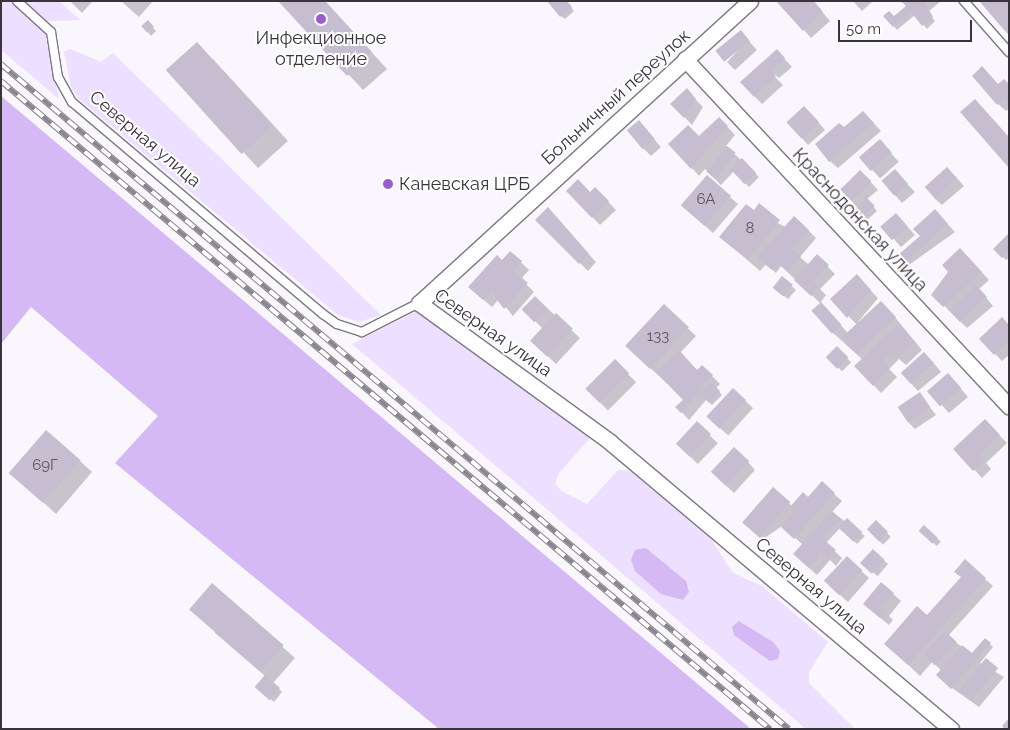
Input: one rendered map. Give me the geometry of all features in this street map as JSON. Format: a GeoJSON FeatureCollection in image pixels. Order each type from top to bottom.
{"type":"FeatureCollection","features":[{"type":"Feature","properties":{"kind":"street","name":"Больничный переулок"},"geometry":{"type":"LineString","coordinates":[[419,303],[685,58],[750,1]]}},
{"type":"Feature","properties":{"kind":"street","name":"Краснодонская улица"},"geometry":{"type":"LineString","coordinates":[[685,58],[1009,407]]}},
{"type":"Feature","properties":{"kind":"street","name":"Северная улица"},"geometry":{"type":"LineString","coordinates":[[419,303],[603,436],[952,729]]}},
{"type":"Feature","properties":{"kind":"lane","name":"Северная улица"},"geometry":{"type":"LineString","coordinates":[[17,1],[50,32],[58,77],[72,102],[322,314],[337,324],[362,332],[419,303]]}},
{"type":"Feature","properties":{"kind":"lane"},"geometry":{"type":"LineString","coordinates":[[964,1],[1009,52]]}},
{"type":"Feature","properties":{"kind":"shaded area"},"geometry":{"type":"Polygon","coordinates":[[[1,1],[9,1],[45,34],[59,99],[1,50],[1,1]]]}},
{"type":"Feature","properties":{"kind":"shaded area"},"geometry":{"type":"Polygon","coordinates":[[[25,1],[59,1],[80,20],[46,21],[25,1]]]}},
{"type":"Feature","properties":{"kind":"shaded area"},"geometry":{"type":"Polygon","coordinates":[[[70,49],[101,62],[113,53],[381,315],[359,322],[338,315],[79,99],[71,87],[64,52],[70,49]]]}},
{"type":"Feature","properties":{"kind":"shaded area"},"geometry":{"type":"Polygon","coordinates":[[[1,96],[751,729],[439,729],[115,463],[158,416],[31,307],[1,344],[1,96]]]}},
{"type":"Feature","properties":{"kind":"shaded area"},"geometry":{"type":"Polygon","coordinates":[[[417,311],[592,436],[559,473],[555,483],[561,491],[587,504],[618,470],[630,471],[711,539],[733,573],[762,586],[828,642],[809,672],[809,683],[855,729],[806,729],[352,344],[417,311]]]}},
{"type":"Feature","properties":{"kind":"shaded area"},"geometry":{"type":"Polygon","coordinates":[[[646,548],[686,581],[689,592],[683,600],[661,594],[635,571],[631,560],[635,550],[646,548]]]}},
{"type":"Feature","properties":{"kind":"shaded area"},"geometry":{"type":"Polygon","coordinates":[[[739,621],[773,642],[780,651],[778,659],[770,661],[734,635],[732,627],[739,621]]]}},
{"type":"Feature","properties":{"kind":"building"},"geometry":{"type":"Polygon","coordinates":[[[278,1],[325,1],[372,52],[347,76],[278,1]]]}},
{"type":"Feature","properties":{"kind":"building"},"geometry":{"type":"Polygon","coordinates":[[[547,1],[567,1],[572,7],[560,17],[547,1]]]}},
{"type":"Feature","properties":{"kind":"building"},"geometry":{"type":"Polygon","coordinates":[[[776,1],[814,1],[823,12],[803,31],[776,1]]]}},
{"type":"Feature","properties":{"kind":"building"},"geometry":{"type":"Polygon","coordinates":[[[901,1],[924,1],[933,17],[922,26],[911,12],[893,27],[883,16],[889,11],[894,16],[906,6],[901,1]]]}},
{"type":"Feature","properties":{"kind":"building"},"geometry":{"type":"Polygon","coordinates":[[[979,1],[1009,1],[1009,35],[1005,31],[979,1]]]}},
{"type":"Feature","properties":{"kind":"building"},"geometry":{"type":"Polygon","coordinates":[[[148,20],[154,27],[147,33],[141,26],[148,20]]]}},
{"type":"Feature","properties":{"kind":"building"},"geometry":{"type":"Polygon","coordinates":[[[741,30],[750,41],[724,62],[715,51],[741,30]]]}},
{"type":"Feature","properties":{"kind":"building"},"geometry":{"type":"Polygon","coordinates":[[[197,42],[273,126],[241,154],[166,70],[197,42]]]}},
{"type":"Feature","properties":{"kind":"building"},"geometry":{"type":"Polygon","coordinates":[[[777,49],[785,58],[771,71],[776,77],[754,97],[740,82],[777,49]]]}},
{"type":"Feature","properties":{"kind":"building"},"geometry":{"type":"Polygon","coordinates":[[[982,66],[998,84],[1004,79],[1009,84],[1009,105],[1004,99],[997,105],[972,76],[982,66]]]}},
{"type":"Feature","properties":{"kind":"building"},"geometry":{"type":"Polygon","coordinates":[[[687,88],[696,99],[684,118],[670,104],[687,88]]]}},
{"type":"Feature","properties":{"kind":"building"},"geometry":{"type":"Polygon","coordinates":[[[975,99],[1009,137],[1009,168],[960,112],[975,99]]]}},
{"type":"Feature","properties":{"kind":"building"},"geometry":{"type":"Polygon","coordinates":[[[804,106],[819,122],[801,138],[786,122],[804,106]]]}},
{"type":"Feature","properties":{"kind":"building"},"geometry":{"type":"Polygon","coordinates":[[[863,111],[874,123],[829,162],[815,144],[839,123],[844,127],[863,111]]]}},
{"type":"Feature","properties":{"kind":"building"},"geometry":{"type":"Polygon","coordinates":[[[719,117],[728,126],[691,169],[668,144],[688,125],[699,136],[719,117]]]}},
{"type":"Feature","properties":{"kind":"building"},"geometry":{"type":"Polygon","coordinates":[[[639,120],[655,139],[643,149],[627,130],[639,120]]]}},
{"type":"Feature","properties":{"kind":"building"},"geometry":{"type":"Polygon","coordinates":[[[880,139],[892,153],[871,171],[859,157],[880,139]]]}},
{"type":"Feature","properties":{"kind":"building"},"geometry":{"type":"Polygon","coordinates":[[[727,146],[736,153],[715,179],[707,172],[727,146]]]}},
{"type":"Feature","properties":{"kind":"building"},"geometry":{"type":"Polygon","coordinates":[[[742,158],[756,173],[745,184],[730,169],[742,158]]]}},
{"type":"Feature","properties":{"kind":"building"},"geometry":{"type":"Polygon","coordinates":[[[947,167],[957,178],[935,198],[925,187],[947,167]]]}},
{"type":"Feature","properties":{"kind":"building"},"geometry":{"type":"Polygon","coordinates":[[[895,169],[908,184],[895,196],[881,181],[895,169]]]}},
{"type":"Feature","properties":{"kind":"building"},"geometry":{"type":"Polygon","coordinates":[[[860,170],[871,181],[852,201],[840,190],[860,170]]]}},
{"type":"Feature","properties":{"kind":"building"},"geometry":{"type":"Polygon","coordinates":[[[707,175],[731,196],[705,226],[681,205],[707,175]]]}},
{"type":"Feature","properties":{"kind":"building"},"geometry":{"type":"Polygon","coordinates":[[[578,179],[590,192],[595,187],[609,201],[592,218],[566,191],[578,179]]]}},
{"type":"Feature","properties":{"kind":"building"},"geometry":{"type":"Polygon","coordinates":[[[867,198],[875,206],[863,218],[855,210],[867,198]]]}},
{"type":"Feature","properties":{"kind":"building"},"geometry":{"type":"Polygon","coordinates":[[[759,203],[780,220],[748,260],[719,237],[746,204],[754,210],[759,203]]]}},
{"type":"Feature","properties":{"kind":"building"},"geometry":{"type":"Polygon","coordinates":[[[548,207],[589,254],[579,264],[535,220],[548,207]]]}},
{"type":"Feature","properties":{"kind":"building"},"geometry":{"type":"Polygon","coordinates":[[[935,209],[948,224],[905,263],[898,255],[920,236],[913,229],[935,209]]]}},
{"type":"Feature","properties":{"kind":"building"},"geometry":{"type":"Polygon","coordinates":[[[896,213],[908,227],[892,240],[880,227],[896,213]]]}},
{"type":"Feature","properties":{"kind":"building"},"geometry":{"type":"Polygon","coordinates":[[[794,216],[809,230],[792,249],[801,256],[788,272],[778,263],[772,270],[757,258],[794,216]]]}},
{"type":"Feature","properties":{"kind":"building"},"geometry":{"type":"Polygon","coordinates":[[[1009,233],[1009,251],[1002,258],[993,249],[1009,233]]]}},
{"type":"Feature","properties":{"kind":"building"},"geometry":{"type":"Polygon","coordinates":[[[960,248],[982,272],[943,307],[931,295],[948,272],[942,265],[960,248]]]}},
{"type":"Feature","properties":{"kind":"building"},"geometry":{"type":"Polygon","coordinates":[[[510,251],[522,261],[514,271],[528,283],[504,309],[491,292],[483,300],[468,287],[497,255],[502,260],[510,251]]]}},
{"type":"Feature","properties":{"kind":"building"},"geometry":{"type":"Polygon","coordinates":[[[817,254],[829,265],[813,281],[819,287],[811,296],[794,280],[817,254]]]}},
{"type":"Feature","properties":{"kind":"building"},"geometry":{"type":"Polygon","coordinates":[[[857,274],[871,290],[847,318],[830,299],[857,274]]]}},
{"type":"Feature","properties":{"kind":"building"},"geometry":{"type":"Polygon","coordinates":[[[782,276],[793,285],[783,296],[773,288],[782,276]]]}},
{"type":"Feature","properties":{"kind":"building"},"geometry":{"type":"Polygon","coordinates":[[[976,285],[987,297],[960,322],[949,310],[976,285]]]}},
{"type":"Feature","properties":{"kind":"building"},"geometry":{"type":"Polygon","coordinates":[[[535,296],[548,309],[534,322],[522,309],[535,296]]]}},
{"type":"Feature","properties":{"kind":"building"},"geometry":{"type":"Polygon","coordinates":[[[881,301],[896,317],[857,354],[842,338],[881,301]]]}},
{"type":"Feature","properties":{"kind":"building"},"geometry":{"type":"Polygon","coordinates":[[[821,302],[842,325],[832,334],[811,311],[821,302]]]}},
{"type":"Feature","properties":{"kind":"building"},"geometry":{"type":"Polygon","coordinates":[[[664,304],[689,327],[650,369],[625,346],[664,304]]]}},
{"type":"Feature","properties":{"kind":"building"},"geometry":{"type":"Polygon","coordinates":[[[556,313],[573,329],[547,356],[530,341],[556,313]]]}},
{"type":"Feature","properties":{"kind":"building"},"geometry":{"type":"Polygon","coordinates":[[[1002,317],[1009,325],[1009,340],[994,355],[979,339],[1002,317]]]}},
{"type":"Feature","properties":{"kind":"building"},"geometry":{"type":"Polygon","coordinates":[[[899,324],[915,342],[897,358],[891,352],[882,360],[890,368],[873,386],[854,366],[899,324]]]}},
{"type":"Feature","properties":{"kind":"building"},"geometry":{"type":"Polygon","coordinates":[[[837,346],[848,357],[837,369],[826,357],[837,346]]]}},
{"type":"Feature","properties":{"kind":"building"},"geometry":{"type":"Polygon","coordinates":[[[679,350],[697,370],[702,365],[713,375],[681,413],[675,407],[683,400],[656,372],[679,350]]]}},
{"type":"Feature","properties":{"kind":"building"},"geometry":{"type":"Polygon","coordinates":[[[924,352],[934,363],[911,384],[901,373],[924,352]]]}},
{"type":"Feature","properties":{"kind":"building"},"geometry":{"type":"Polygon","coordinates":[[[615,359],[629,373],[599,403],[585,389],[615,359]]]}},
{"type":"Feature","properties":{"kind":"building"},"geometry":{"type":"Polygon","coordinates":[[[948,373],[961,388],[940,406],[927,391],[948,373]]]}},
{"type":"Feature","properties":{"kind":"building"},"geometry":{"type":"Polygon","coordinates":[[[711,382],[720,391],[709,403],[700,393],[711,382]]]}},
{"type":"Feature","properties":{"kind":"building"},"geometry":{"type":"Polygon","coordinates":[[[733,388],[746,400],[720,429],[706,417],[733,388]]]}},
{"type":"Feature","properties":{"kind":"building"},"geometry":{"type":"Polygon","coordinates":[[[920,392],[930,407],[908,422],[898,407],[920,392]]]}},
{"type":"Feature","properties":{"kind":"building"},"geometry":{"type":"Polygon","coordinates":[[[985,419],[1000,435],[979,454],[985,461],[973,471],[953,449],[985,419]]]}},
{"type":"Feature","properties":{"kind":"building"},"geometry":{"type":"Polygon","coordinates":[[[697,421],[711,434],[690,457],[676,444],[697,421]]]}},
{"type":"Feature","properties":{"kind":"building"},"geometry":{"type":"Polygon","coordinates":[[[46,430],[81,460],[43,503],[9,473],[46,430]]]}},
{"type":"Feature","properties":{"kind":"building"},"geometry":{"type":"Polygon","coordinates":[[[734,447],[749,461],[726,486],[711,472],[734,447]]]}},
{"type":"Feature","properties":{"kind":"building"},"geometry":{"type":"Polygon","coordinates":[[[822,481],[835,493],[794,539],[781,527],[794,511],[790,507],[803,492],[808,497],[822,481]]]}},
{"type":"Feature","properties":{"kind":"building"},"geometry":{"type":"Polygon","coordinates":[[[773,487],[790,502],[760,538],[742,522],[773,487]]]}},
{"type":"Feature","properties":{"kind":"building"},"geometry":{"type":"Polygon","coordinates":[[[832,511],[841,519],[823,539],[836,550],[827,559],[821,554],[809,568],[793,554],[832,511]]]}},
{"type":"Feature","properties":{"kind":"building"},"geometry":{"type":"Polygon","coordinates":[[[847,518],[862,532],[853,542],[838,528],[847,518]]]}},
{"type":"Feature","properties":{"kind":"building"},"geometry":{"type":"Polygon","coordinates":[[[876,520],[888,532],[879,541],[867,529],[876,520]]]}},
{"type":"Feature","properties":{"kind":"building"},"geometry":{"type":"Polygon","coordinates":[[[924,525],[938,538],[932,544],[919,531],[924,525]]]}},
{"type":"Feature","properties":{"kind":"building"},"geometry":{"type":"Polygon","coordinates":[[[873,549],[885,560],[872,574],[860,563],[873,549]]]}},
{"type":"Feature","properties":{"kind":"building"},"geometry":{"type":"Polygon","coordinates":[[[847,556],[862,570],[839,595],[824,581],[847,556]]]}},
{"type":"Feature","properties":{"kind":"building"},"geometry":{"type":"Polygon","coordinates":[[[965,559],[986,578],[908,665],[884,644],[917,606],[927,615],[961,577],[954,572],[965,559]]]}},
{"type":"Feature","properties":{"kind":"building"},"geometry":{"type":"Polygon","coordinates":[[[881,582],[894,593],[882,608],[886,611],[880,618],[863,604],[881,582]]]}},
{"type":"Feature","properties":{"kind":"building"},"geometry":{"type":"Polygon","coordinates":[[[212,583],[284,645],[261,672],[189,609],[212,583]]]}},
{"type":"Feature","properties":{"kind":"building"},"geometry":{"type":"Polygon","coordinates":[[[945,631],[957,642],[935,665],[923,654],[945,631]]]}},
{"type":"Feature","properties":{"kind":"building"},"geometry":{"type":"Polygon","coordinates":[[[985,638],[991,643],[951,689],[936,675],[962,645],[972,653],[985,638]]]}},
{"type":"Feature","properties":{"kind":"building"},"geometry":{"type":"Polygon","coordinates":[[[986,658],[998,668],[971,700],[959,690],[986,658]]]}},
{"type":"Feature","properties":{"kind":"building"},"geometry":{"type":"Polygon","coordinates":[[[265,675],[280,688],[270,700],[255,687],[265,675]]]}},
{"type":"Feature","properties":{"kind":"railway"},"geometry":{"type":"LineString","coordinates":[[1,64],[789,729]]}},
{"type":"Feature","properties":{"kind":"railway"},"geometry":{"type":"LineString","coordinates":[[1,81],[770,729]]}},
{"type":"Feature","properties":{"kind":"place","name":"Инфекционное отделение"},"geometry":{"type":"Point","coordinates":[321,19]}},
{"type":"Feature","properties":{"kind":"place","name":"Каневская ЦРБ"},"geometry":{"type":"Point","coordinates":[388,184]}}]}
